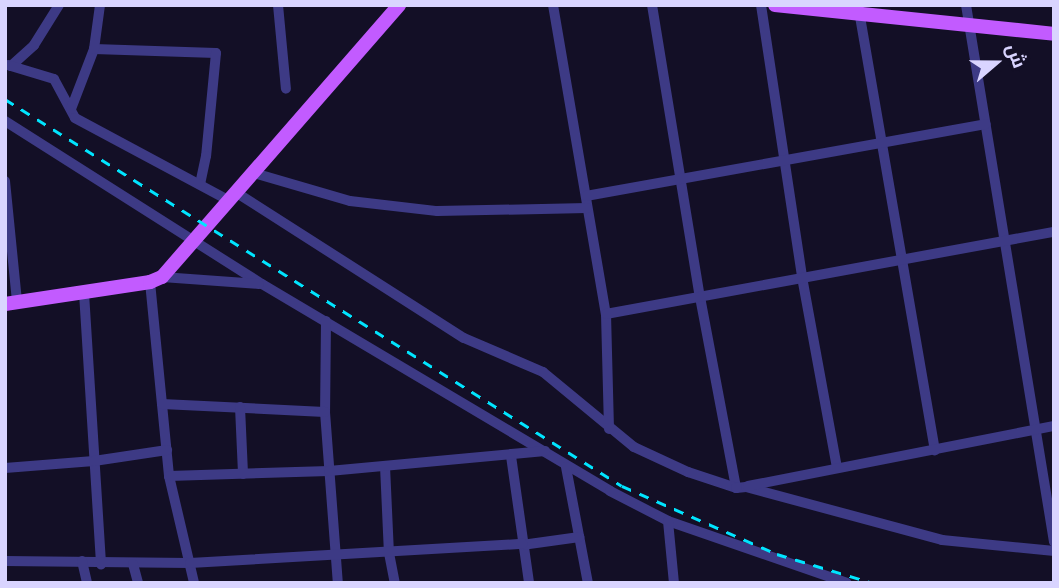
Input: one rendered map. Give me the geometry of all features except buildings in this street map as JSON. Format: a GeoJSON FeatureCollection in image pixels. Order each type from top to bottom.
{"type":"FeatureCollection","features":[{"type":"Feature","properties":{"kind":"main road"},"geometry":{"type":"LineString","coordinates":[[775,5],[859,10],[1054,34]]}},
{"type":"Feature","properties":{"kind":"main road"},"geometry":{"type":"LineString","coordinates":[[11,303],[156,280],[196,241],[393,8]]}},
{"type":"Feature","properties":{"kind":"street"},"geometry":{"type":"LineString","coordinates":[[8,65],[33,45],[59,5]]}},
{"type":"Feature","properties":{"kind":"street"},"geometry":{"type":"LineString","coordinates":[[71,109],[94,49],[100,5]]}},
{"type":"Feature","properties":{"kind":"street"},"geometry":{"type":"LineString","coordinates":[[278,5],[286,89]]}},
{"type":"Feature","properties":{"kind":"street"},"geometry":{"type":"LineString","coordinates":[[552,5],[606,314],[609,429]]}},
{"type":"Feature","properties":{"kind":"street"},"geometry":{"type":"LineString","coordinates":[[652,5],[700,297],[741,487]]}},
{"type":"Feature","properties":{"kind":"street"},"geometry":{"type":"LineString","coordinates":[[761,5],[802,278],[837,468]]}},
{"type":"Feature","properties":{"kind":"street"},"geometry":{"type":"LineString","coordinates":[[966,5],[1054,542]]}},
{"type":"Feature","properties":{"kind":"street"},"geometry":{"type":"LineString","coordinates":[[859,10],[935,450]]}},
{"type":"Feature","properties":{"kind":"street"},"geometry":{"type":"LineString","coordinates":[[94,49],[216,53],[206,156],[200,184]]}},
{"type":"Feature","properties":{"kind":"street"},"geometry":{"type":"LineString","coordinates":[[8,65],[54,79],[75,118],[200,184],[234,197],[464,338],[543,372],[634,447],[688,472],[942,540],[1054,551]]}},
{"type":"Feature","properties":{"kind":"street"},"geometry":{"type":"LineString","coordinates":[[5,121],[262,284],[566,467],[668,521],[847,583]]}},
{"type":"Feature","properties":{"kind":"street"},"geometry":{"type":"LineString","coordinates":[[586,196],[986,124]]}},
{"type":"Feature","properties":{"kind":"street"},"geometry":{"type":"LineString","coordinates":[[254,173],[350,201],[437,211],[587,208]]}},
{"type":"Feature","properties":{"kind":"street"},"geometry":{"type":"LineString","coordinates":[[5,181],[11,303]]}},
{"type":"Feature","properties":{"kind":"street"},"geometry":{"type":"LineString","coordinates":[[606,314],[1054,232]]}},
{"type":"Feature","properties":{"kind":"street"},"geometry":{"type":"LineString","coordinates":[[194,583],[169,476],[162,404],[156,280],[262,284]]}},
{"type":"Feature","properties":{"kind":"street"},"geometry":{"type":"LineString","coordinates":[[84,293],[101,564]]}},
{"type":"Feature","properties":{"kind":"street"},"geometry":{"type":"LineString","coordinates":[[326,321],[325,412],[338,583]]}},
{"type":"Feature","properties":{"kind":"street"},"geometry":{"type":"LineString","coordinates":[[162,404],[325,412]]}},
{"type":"Feature","properties":{"kind":"street"},"geometry":{"type":"LineString","coordinates":[[240,407],[243,474]]}},
{"type":"Feature","properties":{"kind":"street"},"geometry":{"type":"LineString","coordinates":[[741,487],[1054,426]]}},
{"type":"Feature","properties":{"kind":"street"},"geometry":{"type":"LineString","coordinates":[[5,468],[94,461],[166,450]]}},
{"type":"Feature","properties":{"kind":"street"},"geometry":{"type":"LineString","coordinates":[[169,476],[329,471],[545,452]]}},
{"type":"Feature","properties":{"kind":"street"},"geometry":{"type":"LineString","coordinates":[[511,456],[529,583]]}},
{"type":"Feature","properties":{"kind":"street"},"geometry":{"type":"LineString","coordinates":[[384,466],[389,553],[395,583]]}},
{"type":"Feature","properties":{"kind":"street"},"geometry":{"type":"LineString","coordinates":[[566,467],[588,583]]}},
{"type":"Feature","properties":{"kind":"street"},"geometry":{"type":"LineString","coordinates":[[668,521],[674,583]]}},
{"type":"Feature","properties":{"kind":"street"},"geometry":{"type":"LineString","coordinates":[[5,561],[190,563],[389,553],[522,544],[579,537]]}},
{"type":"Feature","properties":{"kind":"street"},"geometry":{"type":"LineString","coordinates":[[82,561],[87,583]]}},
{"type":"Feature","properties":{"kind":"street"},"geometry":{"type":"LineString","coordinates":[[133,564],[138,583]]}},
{"type":"Feature","properties":{"kind":"railway"},"geometry":{"type":"LineString","coordinates":[[5,99],[622,486],[777,554],[873,583]]}}]}
